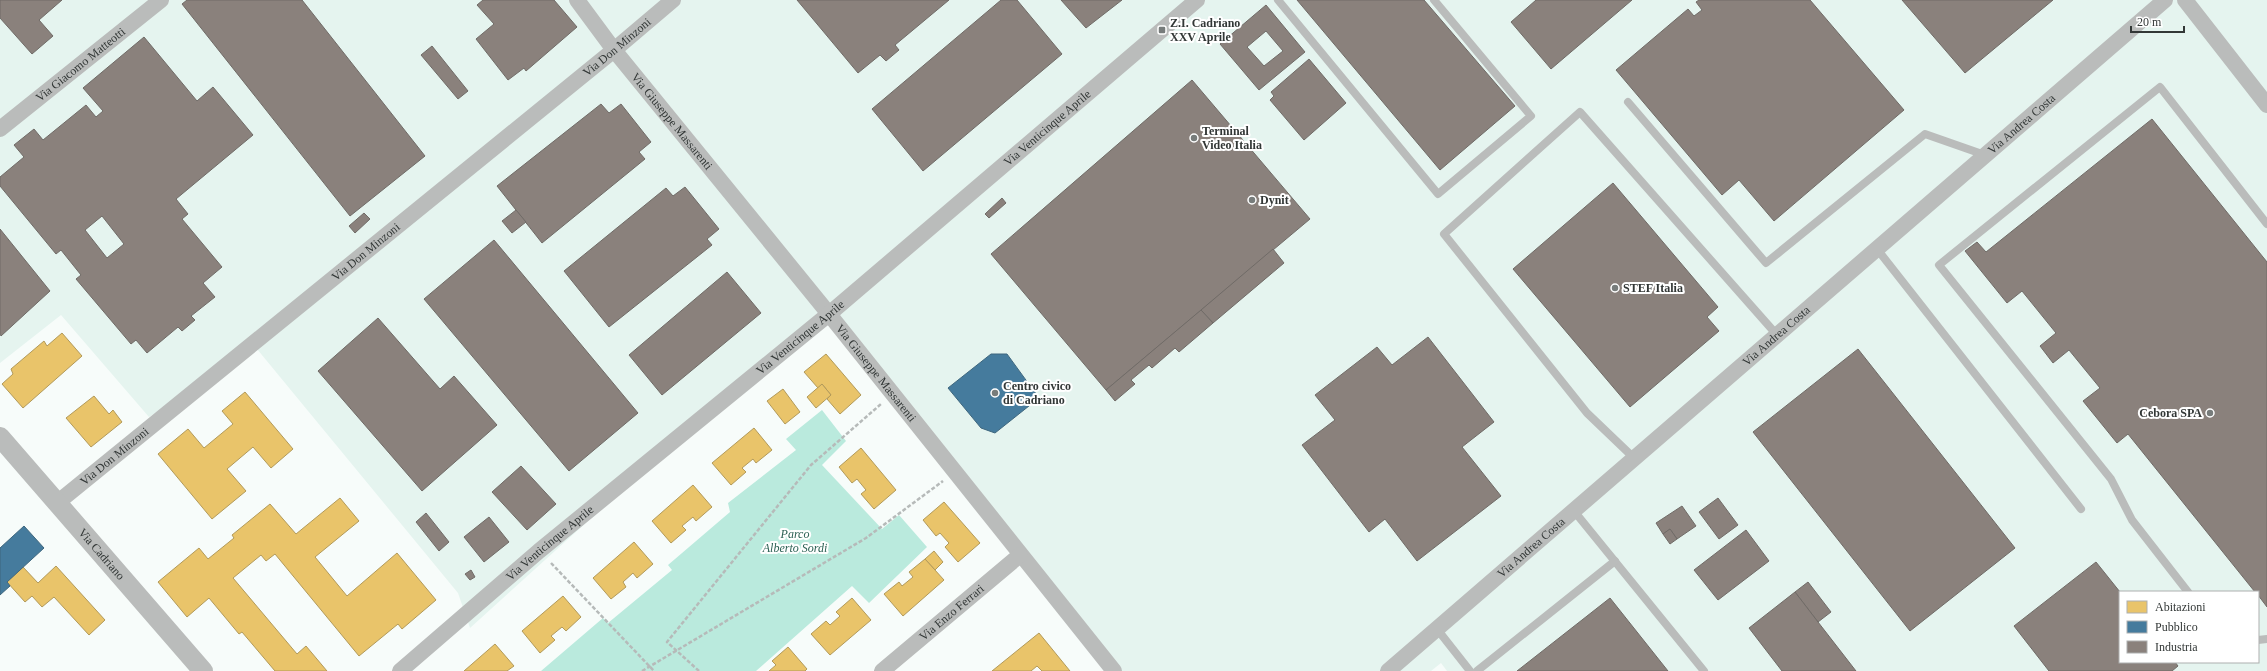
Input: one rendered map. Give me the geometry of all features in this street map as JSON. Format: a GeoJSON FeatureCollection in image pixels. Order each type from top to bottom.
{"type":"FeatureCollection","features":[{"type":"Feature","properties":{"kind":"street","name":"Via Giacomo Matteotti"},"geometry":{"type":"LineString","coordinates":[[0,129],[161,0]]}},
{"type":"Feature","properties":{"kind":"street","name":"Via Giuseppe Massarenti"},"geometry":{"type":"LineString","coordinates":[[577,0],[614,50],[829,314],[892,395],[1114,671]]}},
{"type":"Feature","properties":{"kind":"street","name":"Via Don Minzoni"},"geometry":{"type":"LineString","coordinates":[[57,503],[614,50],[673,0]]}},
{"type":"Feature","properties":{"kind":"street","name":"Via Venticinque Aprile"},"geometry":{"type":"LineString","coordinates":[[400,671],[539,551],[829,314],[1197,0]]}},
{"type":"Feature","properties":{"kind":"street","name":"Via Andrea Costa"},"geometry":{"type":"LineString","coordinates":[[1388,671],[2165,0]]}},
{"type":"Feature","properties":{"kind":"street"},"geometry":{"type":"LineString","coordinates":[[2185,0],[2267,105]]}},
{"type":"Feature","properties":{"kind":"street","name":"Via Cadriano"},"geometry":{"type":"LineString","coordinates":[[0,437],[203,671]]}},
{"type":"Feature","properties":{"kind":"street","name":"Via Enzo Ferrari"},"geometry":{"type":"LineString","coordinates":[[882,671],[1020,555]]}},
{"type":"Feature","properties":{"kind":"lane"},"geometry":{"type":"LineString","coordinates":[[1278,0],[1438,194],[1531,116],[1434,0]]}},
{"type":"Feature","properties":{"kind":"lane"},"geometry":{"type":"LineString","coordinates":[[2187,591],[2132,520],[2111,480],[1939,265],[2160,87],[2267,224]]}},
{"type":"Feature","properties":{"kind":"lane"},"geometry":{"type":"LineString","coordinates":[[1628,102],[1766,263],[1925,134],[1985,155]]}},
{"type":"Feature","properties":{"kind":"lane"},"geometry":{"type":"LineString","coordinates":[[1634,458],[1587,413],[1444,234],[1580,112],[1777,335]]}},
{"type":"Feature","properties":{"kind":"lane"},"geometry":{"type":"LineString","coordinates":[[1877,249],[2081,509]]}},
{"type":"Feature","properties":{"kind":"lane"},"geometry":{"type":"LineString","coordinates":[[1574,511],[1704,671]]}},
{"type":"Feature","properties":{"kind":"lane"},"geometry":{"type":"LineString","coordinates":[[1477,671],[1615,561]]}},
{"type":"Feature","properties":{"kind":"lane"},"geometry":{"type":"LineString","coordinates":[[1437,629],[1470,671]]}},
{"type":"Feature","properties":{"kind":"path"},"geometry":{"type":"LineString","coordinates":[[699,671],[667,642],[812,465],[892,395]]}},
{"type":"Feature","properties":{"kind":"path"},"geometry":{"type":"LineString","coordinates":[[642,671],[866,538],[954,472]]}},
{"type":"Feature","properties":{"kind":"path"},"geometry":{"type":"LineString","coordinates":[[539,551],[654,671]]}},
{"type":"Feature","properties":{"kind":"shaded area"},"geometry":{"type":"Polygon","coordinates":[[[0,0],[2267,0],[2267,671],[1447,671],[1441,663],[1431,671],[1113,671],[823,308],[470,628],[458,593],[257,349],[149,417],[61,315],[0,363],[0,0]]]}},
{"type":"Feature","properties":{"kind":"green space","name":"Parco Alberto Sordi"},"geometry":{"type":"Polygon","coordinates":[[[822,410],[846,441],[822,465],[882,529],[899,515],[927,547],[869,603],[852,586],[756,671],[541,671],[603,618],[608,623],[672,570],[668,565],[730,512],[728,503],[796,450],[786,439],[822,410]]]}},
{"type":"Feature","properties":{"kind":"building: Abitazioni"},"geometry":{"type":"Polygon","coordinates":[[[62,333],[82,356],[23,408],[2,384],[13,374],[11,369],[44,341],[47,346],[62,333]]]}},
{"type":"Feature","properties":{"kind":"building: Abitazioni"},"geometry":{"type":"Polygon","coordinates":[[[826,354],[861,395],[840,414],[827,399],[831,395],[822,384],[818,388],[804,372],[826,354]]]}},
{"type":"Feature","properties":{"kind":"building: Abitazioni"},"geometry":{"type":"Polygon","coordinates":[[[822,384],[831,395],[816,408],[807,397],[822,384]]]}},
{"type":"Feature","properties":{"kind":"building: Abitazioni"},"geometry":{"type":"Polygon","coordinates":[[[783,389],[800,412],[785,424],[767,401],[783,389]]]}},
{"type":"Feature","properties":{"kind":"building: Abitazioni"},"geometry":{"type":"Polygon","coordinates":[[[245,392],[293,449],[271,468],[253,447],[227,469],[246,491],[212,519],[158,454],[188,429],[204,448],[233,424],[222,411],[245,392]]]}},
{"type":"Feature","properties":{"kind":"building: Abitazioni"},"geometry":{"type":"Polygon","coordinates":[[[94,396],[109,414],[113,410],[122,422],[91,447],[66,418],[94,396]]]}},
{"type":"Feature","properties":{"kind":"building: Abitazioni"},"geometry":{"type":"Polygon","coordinates":[[[754,428],[772,450],[756,463],[753,459],[742,468],[746,472],[731,485],[712,463],[754,428]]]}},
{"type":"Feature","properties":{"kind":"building: Abitazioni"},"geometry":{"type":"Polygon","coordinates":[[[861,448],[896,490],[874,509],[861,494],[866,490],[857,479],[852,483],[839,467],[861,448]]]}},
{"type":"Feature","properties":{"kind":"building: Abitazioni"},"geometry":{"type":"Polygon","coordinates":[[[693,485],[712,507],[696,521],[693,517],[682,526],[686,530],[671,543],[652,521],[693,485]]]}},
{"type":"Feature","properties":{"kind":"building: Abitazioni"},"geometry":{"type":"Polygon","coordinates":[[[340,498],[359,521],[315,557],[347,596],[397,553],[436,600],[402,629],[398,624],[359,656],[275,554],[266,561],[261,555],[233,578],[297,654],[306,646],[327,671],[275,671],[242,632],[239,634],[209,598],[187,617],[158,582],[199,548],[208,559],[234,538],[232,535],[270,504],[296,534],[340,498]]]}},
{"type":"Feature","properties":{"kind":"building: Abitazioni"},"geometry":{"type":"Polygon","coordinates":[[[944,502],[980,543],[958,562],[945,547],[949,543],[940,533],[936,536],[923,520],[944,502]]]}},
{"type":"Feature","properties":{"kind":"building: Abitazioni"},"geometry":{"type":"Polygon","coordinates":[[[634,542],[653,564],[637,578],[633,573],[623,582],[626,587],[611,599],[593,578],[634,542]]]}},
{"type":"Feature","properties":{"kind":"building: Abitazioni"},"geometry":{"type":"Polygon","coordinates":[[[934,551],[943,562],[935,570],[925,559],[934,551]]]}},
{"type":"Feature","properties":{"kind":"building: Abitazioni"},"geometry":{"type":"Polygon","coordinates":[[[925,559],[944,580],[903,616],[884,594],[899,582],[902,586],[913,577],[909,572],[925,559]]]}},
{"type":"Feature","properties":{"kind":"building: Abitazioni"},"geometry":{"type":"Polygon","coordinates":[[[56,566],[105,620],[89,635],[54,597],[42,607],[32,596],[25,602],[7,582],[23,567],[38,583],[56,566]]]}},
{"type":"Feature","properties":{"kind":"building: Abitazioni"},"geometry":{"type":"Polygon","coordinates":[[[563,596],[581,617],[566,631],[562,627],[551,636],[555,640],[540,653],[522,631],[563,596]]]}},
{"type":"Feature","properties":{"kind":"building: Abitazioni"},"geometry":{"type":"Polygon","coordinates":[[[852,598],[871,620],[830,655],[811,634],[826,621],[830,625],[840,616],[836,612],[852,598]]]}},
{"type":"Feature","properties":{"kind":"building: Abitazioni"},"geometry":{"type":"Polygon","coordinates":[[[1039,633],[1070,671],[1042,671],[1037,666],[1031,671],[992,671],[1039,633]]]}},
{"type":"Feature","properties":{"kind":"building: Abitazioni"},"geometry":{"type":"Polygon","coordinates":[[[495,644],[514,666],[507,671],[464,671],[495,644]]]}},
{"type":"Feature","properties":{"kind":"building: Abitazioni"},"geometry":{"type":"Polygon","coordinates":[[[788,647],[807,669],[805,671],[769,671],[776,665],[772,661],[788,647]]]}},
{"type":"Feature","properties":{"kind":"building: Pubblico"},"geometry":{"type":"Polygon","coordinates":[[[991,354],[1007,354],[1039,398],[995,433],[981,428],[948,388],[991,354]]]}},
{"type":"Feature","properties":{"kind":"building: Pubblico"},"geometry":{"type":"Polygon","coordinates":[[[24,526],[44,548],[7,582],[10,586],[0,595],[0,548],[24,526]]]}},
{"type":"Feature","properties":{"kind":"building: Industria"},"geometry":{"type":"Polygon","coordinates":[[[0,0],[62,0],[39,20],[53,36],[32,54],[0,18],[0,0]]]}},
{"type":"Feature","properties":{"kind":"building: Industria"},"geometry":{"type":"Polygon","coordinates":[[[187,0],[302,0],[425,156],[350,216],[182,4],[187,0]]]}},
{"type":"Feature","properties":{"kind":"building: Industria"},"geometry":{"type":"Polygon","coordinates":[[[483,0],[554,0],[577,27],[526,71],[524,68],[508,80],[476,39],[494,24],[477,5],[483,0]]]}},
{"type":"Feature","properties":{"kind":"building: Industria"},"geometry":{"type":"Polygon","coordinates":[[[797,0],[949,0],[895,45],[899,50],[886,61],[880,55],[858,73],[797,0]]]}},
{"type":"Feature","properties":{"kind":"building: Industria"},"geometry":{"type":"Polygon","coordinates":[[[1001,0],[1017,0],[1062,54],[923,171],[872,109],[1001,0]]]}},
{"type":"Feature","properties":{"kind":"building: Industria"},"geometry":{"type":"Polygon","coordinates":[[[1061,0],[1122,0],[1086,28],[1061,0]]]}},
{"type":"Feature","properties":{"kind":"building: Industria"},"geometry":{"type":"Polygon","coordinates":[[[1297,0],[1424,0],[1515,106],[1440,170],[1297,0]]]}},
{"type":"Feature","properties":{"kind":"building: Industria"},"geometry":{"type":"Polygon","coordinates":[[[1536,0],[1632,0],[1551,69],[1511,22],[1536,0]]]}},
{"type":"Feature","properties":{"kind":"building: Industria"},"geometry":{"type":"Polygon","coordinates":[[[1699,0],[1810,0],[1904,110],[1774,221],[1739,180],[1722,195],[1616,70],[1688,9],[1694,16],[1702,10],[1696,2],[1699,0]]]}},
{"type":"Feature","properties":{"kind":"building: Industria"},"geometry":{"type":"Polygon","coordinates":[[[1902,0],[2053,0],[1965,73],[1902,0]]]}},
{"type":"Feature","properties":{"kind":"building: Industria"},"geometry":{"type":"Polygon","coordinates":[[[1266,5],[1305,52],[1259,90],[1220,44],[1266,5]],[[1266,31],[1247,47],[1264,66],[1283,51],[1266,31]]]}},
{"type":"Feature","properties":{"kind":"building: Industria"},"geometry":{"type":"Polygon","coordinates":[[[144,37],[197,101],[213,87],[253,135],[176,199],[188,214],[182,219],[222,267],[203,283],[215,297],[191,316],[195,320],[182,331],[178,327],[147,353],[136,340],[131,344],[76,279],[81,275],[61,250],[56,254],[0,186],[0,177],[24,157],[14,145],[34,129],[43,140],[86,105],[96,117],[103,111],[83,88],[144,37]],[[102,216],[85,230],[107,258],[124,244],[102,216]]]}},
{"type":"Feature","properties":{"kind":"building: Industria"},"geometry":{"type":"Polygon","coordinates":[[[432,46],[468,91],[458,99],[421,55],[432,46]]]}},
{"type":"Feature","properties":{"kind":"building: Industria"},"geometry":{"type":"Polygon","coordinates":[[[1309,59],[1346,103],[1304,140],[1270,100],[1274,96],[1271,92],[1309,59]]]}},
{"type":"Feature","properties":{"kind":"building: Industria"},"geometry":{"type":"Polygon","coordinates":[[[1192,80],[1310,219],[1106,390],[991,254],[1192,80]]]}},
{"type":"Feature","properties":{"kind":"building: Industria"},"geometry":{"type":"Polygon","coordinates":[[[601,104],[609,113],[621,104],[651,142],[639,152],[645,159],[542,243],[497,186],[601,104]]]}},
{"type":"Feature","properties":{"kind":"building: Industria"},"geometry":{"type":"Polygon","coordinates":[[[2152,119],[2267,262],[2267,607],[2259,596],[2259,591],[2254,591],[2128,434],[2117,443],[2083,401],[2100,388],[2069,350],[2053,363],[2040,346],[2056,333],[2022,291],[2007,303],[1965,251],[1977,242],[1986,252],[2152,119]]]}},
{"type":"Feature","properties":{"kind":"building: Industria","name":"STEF Italia"},"geometry":{"type":"Polygon","coordinates":[[[1613,183],[1718,307],[1707,317],[1719,331],[1630,407],[1513,269],[1613,183]]]}},
{"type":"Feature","properties":{"kind":"building: Industria"},"geometry":{"type":"Polygon","coordinates":[[[685,187],[719,229],[707,239],[712,245],[609,327],[564,271],[666,188],[673,196],[685,187]]]}},
{"type":"Feature","properties":{"kind":"building: Industria"},"geometry":{"type":"Polygon","coordinates":[[[1002,198],[1006,203],[989,218],[985,214],[1002,198]]]}},
{"type":"Feature","properties":{"kind":"building: Industria"},"geometry":{"type":"Polygon","coordinates":[[[516,210],[526,222],[512,233],[502,221],[516,210]]]}},
{"type":"Feature","properties":{"kind":"building: Industria"},"geometry":{"type":"Polygon","coordinates":[[[364,213],[370,219],[355,233],[349,226],[364,213]]]}},
{"type":"Feature","properties":{"kind":"building: Industria"},"geometry":{"type":"Polygon","coordinates":[[[0,229],[50,291],[1,336],[0,334],[0,229]]]}},
{"type":"Feature","properties":{"kind":"building: Industria"},"geometry":{"type":"Polygon","coordinates":[[[494,240],[638,413],[569,471],[424,299],[494,240]]]}},
{"type":"Feature","properties":{"kind":"building: Industria"},"geometry":{"type":"Polygon","coordinates":[[[1273,249],[1284,263],[1213,323],[1201,310],[1273,249]]]}},
{"type":"Feature","properties":{"kind":"building: Industria"},"geometry":{"type":"Polygon","coordinates":[[[727,272],[761,313],[662,395],[629,355],[727,272]]]}},
{"type":"Feature","properties":{"kind":"building: Industria"},"geometry":{"type":"Polygon","coordinates":[[[1201,310],[1213,323],[1179,352],[1175,348],[1152,368],[1149,365],[1131,380],[1135,384],[1115,401],[1106,390],[1201,310]]]}},
{"type":"Feature","properties":{"kind":"building: Industria"},"geometry":{"type":"Polygon","coordinates":[[[378,318],[440,389],[454,376],[497,425],[422,491],[318,371],[378,318]]]}},
{"type":"Feature","properties":{"kind":"building: Industria"},"geometry":{"type":"Polygon","coordinates":[[[1428,337],[1494,422],[1462,447],[1501,496],[1417,561],[1385,519],[1369,532],[1302,445],[1335,420],[1315,395],[1377,347],[1392,365],[1428,337]]]}},
{"type":"Feature","properties":{"kind":"building: Industria"},"geometry":{"type":"Polygon","coordinates":[[[1858,349],[2015,548],[1910,631],[1753,432],[1858,349]]]}},
{"type":"Feature","properties":{"kind":"building: Industria"},"geometry":{"type":"Polygon","coordinates":[[[521,466],[556,504],[527,530],[492,492],[521,466]]]}},
{"type":"Feature","properties":{"kind":"building: Industria"},"geometry":{"type":"Polygon","coordinates":[[[1718,498],[1738,525],[1719,539],[1699,512],[1718,498]]]}},
{"type":"Feature","properties":{"kind":"building: Industria"},"geometry":{"type":"Polygon","coordinates":[[[1682,506],[1696,526],[1677,539],[1670,529],[1663,534],[1656,523],[1682,506]]]}},
{"type":"Feature","properties":{"kind":"building: Industria"},"geometry":{"type":"Polygon","coordinates":[[[426,513],[449,542],[439,551],[416,522],[426,513]]]}},
{"type":"Feature","properties":{"kind":"building: Industria"},"geometry":{"type":"Polygon","coordinates":[[[489,517],[509,542],[484,562],[464,537],[489,517]]]}},
{"type":"Feature","properties":{"kind":"building: Industria"},"geometry":{"type":"Polygon","coordinates":[[[1670,529],[1677,539],[1670,544],[1663,534],[1670,529]]]}},
{"type":"Feature","properties":{"kind":"building: Industria"},"geometry":{"type":"Polygon","coordinates":[[[1746,530],[1769,561],[1718,600],[1694,570],[1746,530]]]}},
{"type":"Feature","properties":{"kind":"building: Industria"},"geometry":{"type":"Polygon","coordinates":[[[2096,562],[2119,591],[2119,663],[2176,663],[2178,666],[2172,671],[2049,671],[2014,626],[2096,562]]]}},
{"type":"Feature","properties":{"kind":"building: Industria"},"geometry":{"type":"Polygon","coordinates":[[[471,570],[475,577],[470,580],[465,574],[471,570]]]}},
{"type":"Feature","properties":{"kind":"building: Industria"},"geometry":{"type":"Polygon","coordinates":[[[1808,582],[1831,612],[1818,622],[1795,592],[1808,582]]]}},
{"type":"Feature","properties":{"kind":"building: Industria"},"geometry":{"type":"Polygon","coordinates":[[[1795,592],[1856,671],[1782,671],[1749,628],[1795,592]]]}},
{"type":"Feature","properties":{"kind":"building: Industria"},"geometry":{"type":"Polygon","coordinates":[[[1610,598],[1668,671],[1517,671],[1610,598]]]}},
{"type":"Feature","properties":{"kind":"place","name":"Z.I. Cadriano XXV Aprile"},"geometry":{"type":"Point","coordinates":[1162,30]}},
{"type":"Feature","properties":{"kind":"place","name":"Terminal Video Italia"},"geometry":{"type":"Point","coordinates":[1194,138]}},
{"type":"Feature","properties":{"kind":"place","name":"Dynit"},"geometry":{"type":"Point","coordinates":[1252,200]}},
{"type":"Feature","properties":{"kind":"place","name":"STEF Italia"},"geometry":{"type":"Point","coordinates":[1615,288]}},
{"type":"Feature","properties":{"kind":"place","name":"Centro civico di Cadriano"},"geometry":{"type":"Point","coordinates":[995,393]}},
{"type":"Feature","properties":{"kind":"place","name":"Cebora SPA"},"geometry":{"type":"Point","coordinates":[2210,413]}}]}
